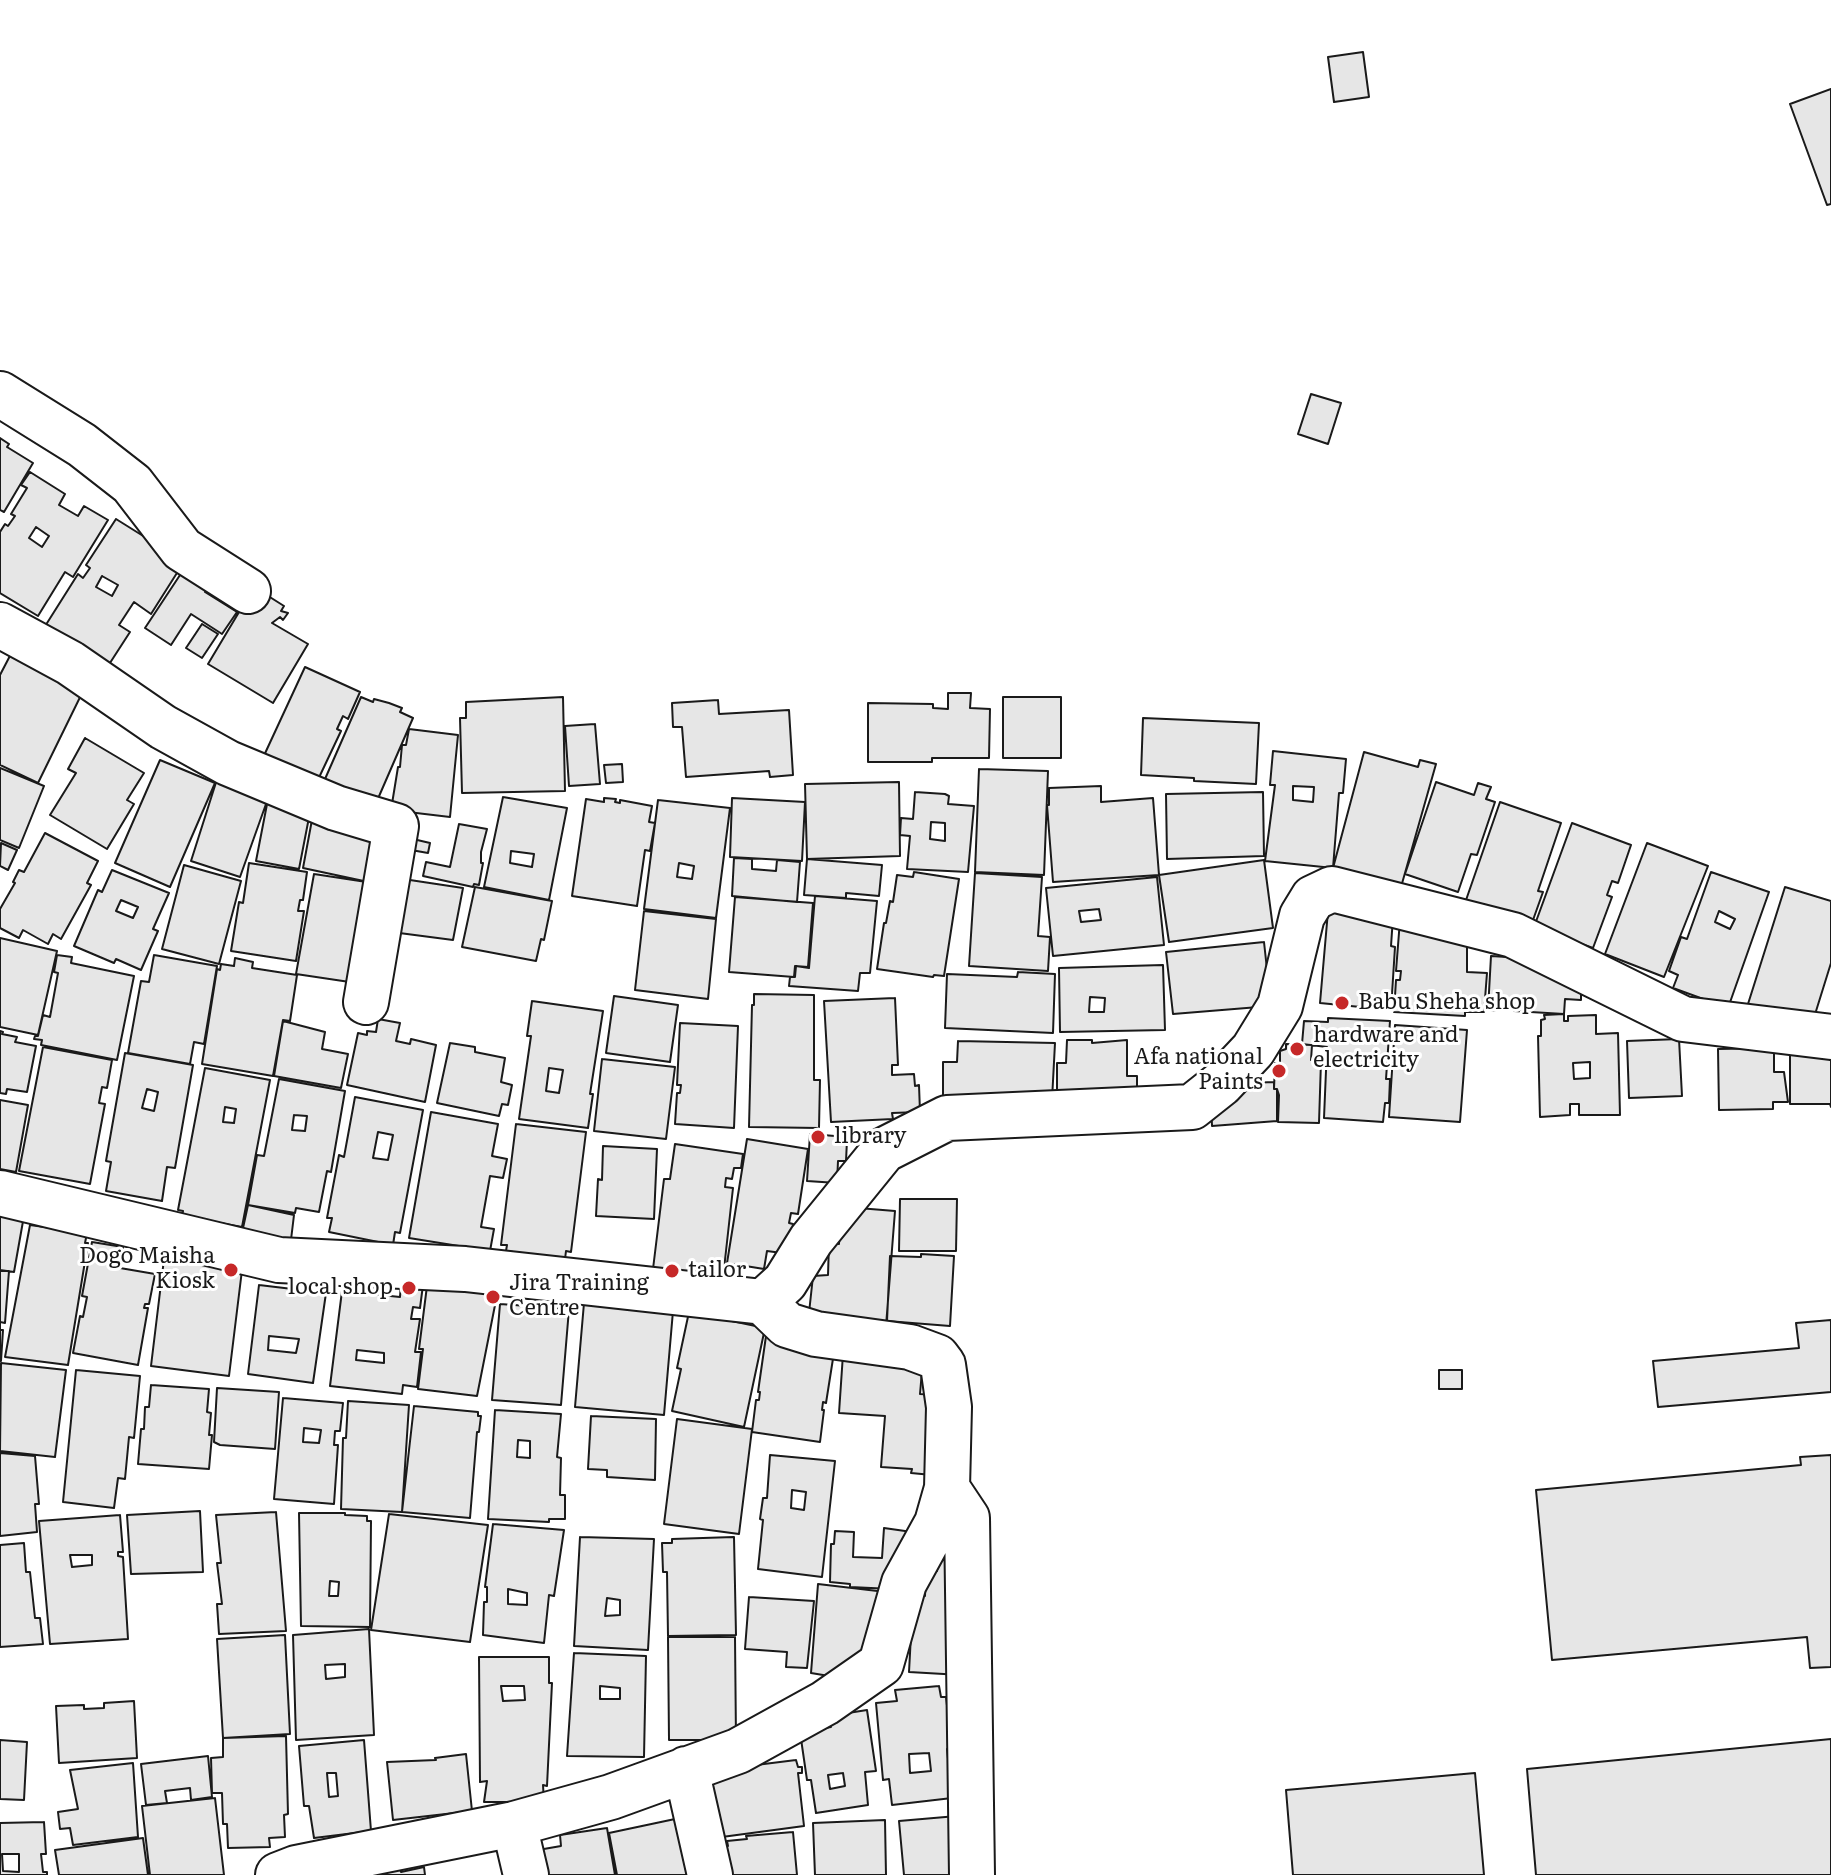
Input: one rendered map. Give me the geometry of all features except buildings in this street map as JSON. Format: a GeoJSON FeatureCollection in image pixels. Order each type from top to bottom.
{"type":"FeatureCollection","features":[{"type":"Feature","properties":{"kind":"street"},"geometry":{"type":"LineString","coordinates":[[0,394],[82,445],[132,484],[182,549],[248,591]]}},
{"type":"Feature","properties":{"kind":"street"},"geometry":{"type":"LineString","coordinates":[[0,625],[70,663],[163,727],[228,763],[336,808],[396,826],[366,1002]]}},
{"type":"Feature","properties":{"kind":"street"},"geometry":{"type":"LineString","coordinates":[[763,1302],[785,1282],[811,1240],[884,1150],[947,1118],[1192,1107],[1221,1084],[1253,1050],[1280,1006],[1302,916],[1313,898],[1332,889],[1513,935],[1683,1019],[1831,1037]]}},
{"type":"Feature","properties":{"kind":"street"},"geometry":{"type":"LineString","coordinates":[[0,1193],[279,1260],[465,1269],[763,1302],[787,1325],[816,1334],[910,1347],[937,1357],[943,1365],[949,1407],[947,1488],[937,1523],[904,1583],[881,1664],[825,1703],[738,1751],[611,1797],[514,1824],[430,1859],[296,1868],[278,1875]]}},
{"type":"Feature","properties":{"kind":"street"},"geometry":{"type":"LineString","coordinates":[[947,1488],[967,1518],[972,1875]]}},
{"type":"Feature","properties":{"kind":"street"},"geometry":{"type":"LineString","coordinates":[[686,1769],[710,1875]]}},
{"type":"Feature","properties":{"kind":"street"},"geometry":{"type":"LineString","coordinates":[[514,1824],[526,1875]]}},
{"type":"Feature","properties":{"kind":"place","name":"Babu Sheha shop"},"geometry":{"type":"Point","coordinates":[1342,1003]}},
{"type":"Feature","properties":{"kind":"place","name":"hardware and electricity"},"geometry":{"type":"Point","coordinates":[1297,1049]}},
{"type":"Feature","properties":{"kind":"place","name":"Afa national Paints"},"geometry":{"type":"Point","coordinates":[1279,1071]}},
{"type":"Feature","properties":{"kind":"place","name":"library"},"geometry":{"type":"Point","coordinates":[818,1137]}},
{"type":"Feature","properties":{"kind":"place","name":"Dogo Maisha Kiosk"},"geometry":{"type":"Point","coordinates":[231,1270]}},
{"type":"Feature","properties":{"kind":"place","name":"tailor"},"geometry":{"type":"Point","coordinates":[672,1271]}},
{"type":"Feature","properties":{"kind":"place","name":"local shop"},"geometry":{"type":"Point","coordinates":[409,1288]}},
{"type":"Feature","properties":{"kind":"place","name":"Jira Training Centre"},"geometry":{"type":"Point","coordinates":[493,1297]}}]}
